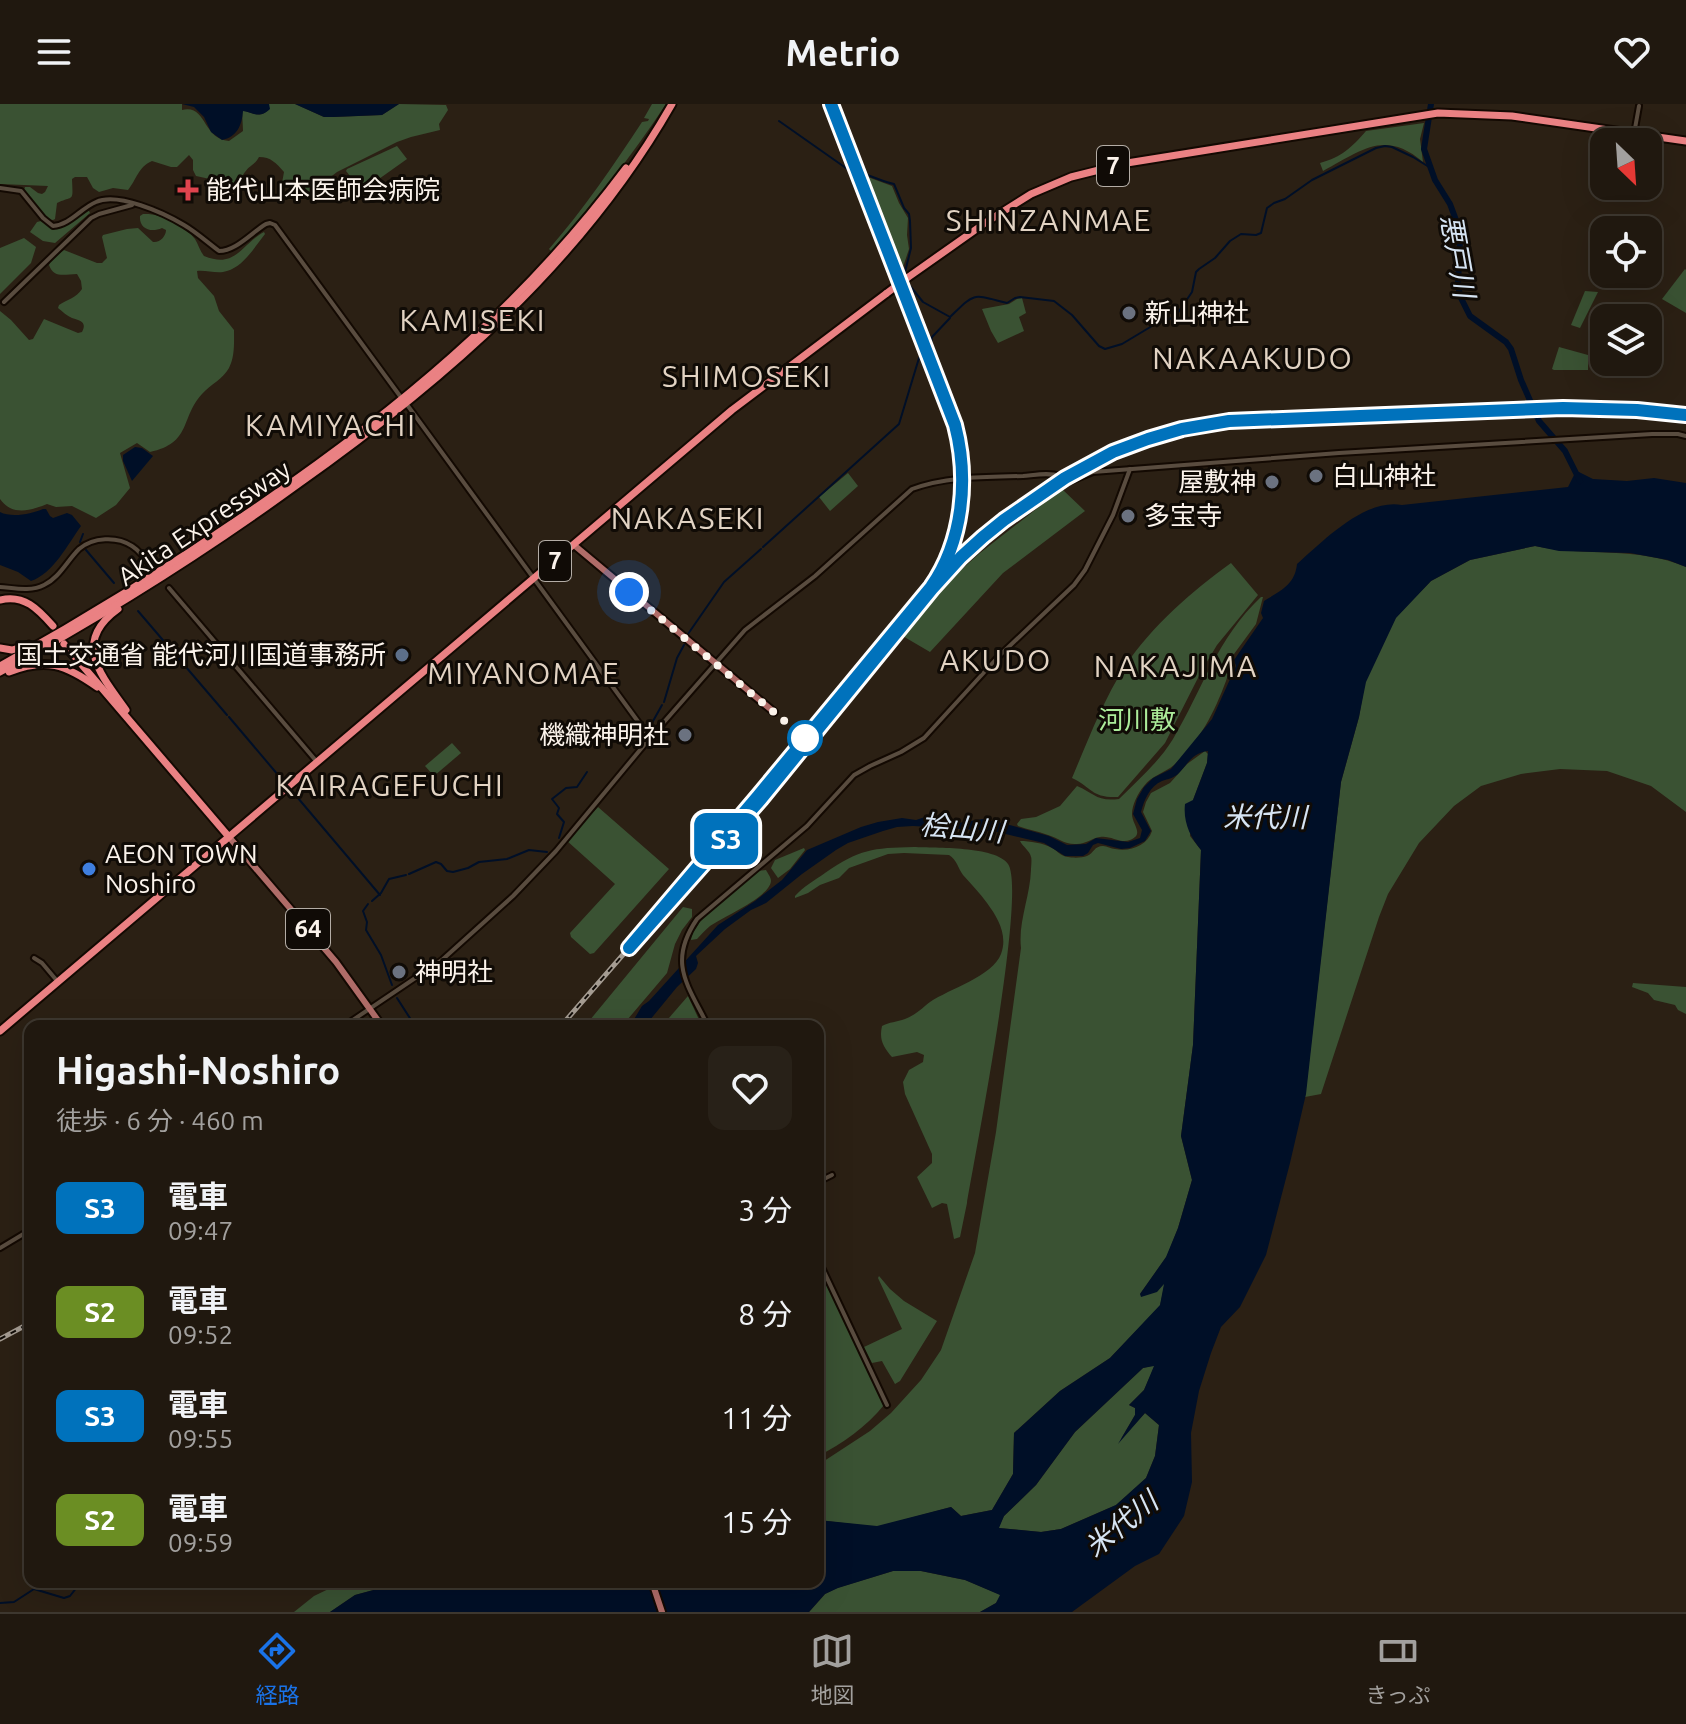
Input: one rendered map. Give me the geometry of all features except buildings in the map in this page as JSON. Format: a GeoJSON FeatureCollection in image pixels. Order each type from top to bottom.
{"type":"FeatureCollection","features":[{"type":"Feature","properties":{"kind":"highway","name":"Akita Expressway"},"geometry":{"type":"LineString","coordinates":[[0,674],[92,620],[258,514],[389,417],[456,362],[549,272],[598,214],[638,158],[670,104]]}},
{"type":"Feature","properties":{"kind":"highway","name":"Akita Expressway"},"geometry":{"type":"LineString","coordinates":[[0,666],[120,596],[217,534],[330,456],[452,358],[529,284],[569,239],[621,175],[670,104]]}},
{"type":"Feature","properties":{"kind":"highway","name":"7"},"geometry":{"type":"LineString","coordinates":[[0,1031],[732,410],[907,278],[1001,212],[1046,186],[1127,163],[1430,115],[1503,115],[1593,128]]}},
{"type":"Feature","properties":{"kind":"highway","name":"7"},"geometry":{"type":"LineString","coordinates":[[1662,138],[1686,141]]}},
{"type":"Feature","properties":{"kind":"highway"},"geometry":{"type":"LineString","coordinates":[[132,718],[97,666],[93,652],[95,637],[112,614],[182,564]]}},
{"type":"Feature","properties":{"kind":"highway"},"geometry":{"type":"LineString","coordinates":[[0,648],[12,650],[31,645],[120,596]]}},
{"type":"Feature","properties":{"kind":"highway"},"geometry":{"type":"LineString","coordinates":[[0,602],[12,598],[24,601],[36,608],[51,626]]}},
{"type":"Feature","properties":{"kind":"highway"},"geometry":{"type":"LineString","coordinates":[[170,767],[65,643],[132,718],[229,837]]}},
{"type":"Feature","properties":{"kind":"highway"},"geometry":{"type":"LineString","coordinates":[[0,674],[32,664],[58,665],[85,679],[116,705]]}},
{"type":"Feature","properties":{"kind":"main road"},"geometry":{"type":"LineString","coordinates":[[574,545],[774,712]]}},
{"type":"Feature","properties":{"kind":"main road","name":"64"},"geometry":{"type":"LineString","coordinates":[[229,837],[320,944],[378,1020]]}},
{"type":"Feature","properties":{"kind":"main road"},"geometry":{"type":"LineString","coordinates":[[654,1588],[662,1612]]}},
{"type":"Feature","properties":{"kind":"street"},"geometry":{"type":"LineString","coordinates":[[1635,128],[1639,106]]}},
{"type":"Feature","properties":{"kind":"street"},"geometry":{"type":"LineString","coordinates":[[0,188],[21,191],[53,226],[62,224],[99,200],[111,198],[135,204],[183,224],[219,251],[233,247],[266,224],[275,225],[400,396]]}},
{"type":"Feature","properties":{"kind":"street"},"geometry":{"type":"LineString","coordinates":[[4,302],[91,218],[135,204]]}},
{"type":"Feature","properties":{"kind":"street"},"geometry":{"type":"LineString","coordinates":[[408,406],[650,738]]}},
{"type":"Feature","properties":{"kind":"street"},"geometry":{"type":"LineString","coordinates":[[353,1020],[442,960],[513,896],[566,840],[650,738],[756,621],[808,582],[912,489],[928,483],[1011,476],[1051,474],[1071,481],[1093,472],[1339,453],[1652,434],[1686,436]]}},
{"type":"Feature","properties":{"kind":"street"},"geometry":{"type":"LineString","coordinates":[[705,1020],[682,972],[683,945],[697,919],[807,826],[854,775],[915,744],[934,729],[999,656],[1074,585],[1113,515],[1130,469]]}},
{"type":"Feature","properties":{"kind":"street"},"geometry":{"type":"LineString","coordinates":[[0,587],[41,587],[57,575],[83,546],[101,540],[114,539],[134,547],[153,569]]}},
{"type":"Feature","properties":{"kind":"street"},"geometry":{"type":"LineString","coordinates":[[169,588],[317,762]]}},
{"type":"Feature","properties":{"kind":"street"},"geometry":{"type":"LineString","coordinates":[[34,958],[58,982]]}},
{"type":"Feature","properties":{"kind":"street"},"geometry":{"type":"LineString","coordinates":[[824,1179],[832,1175]]}},
{"type":"Feature","properties":{"kind":"street"},"geometry":{"type":"LineString","coordinates":[[0,1248],[24,1234]]}},
{"type":"Feature","properties":{"kind":"street"},"geometry":{"type":"LineString","coordinates":[[824,1272],[887,1405]]}},
{"type":"Feature","properties":{"kind":"green space"},"geometry":{"type":"Polygon","coordinates":[[[0,104],[182,104],[182,110],[196,112],[214,134],[229,141],[243,131],[242,110],[260,115],[269,109],[269,104],[295,104],[324,117],[382,115],[399,104],[446,105],[448,110],[439,124],[440,130],[397,142],[337,172],[306,196],[299,189],[282,183],[284,172],[267,158],[259,157],[238,184],[226,190],[210,179],[196,176],[189,155],[177,167],[152,161],[141,170],[128,190],[113,188],[99,192],[87,177],[75,177],[72,179],[71,197],[57,203],[53,220],[45,219],[24,190],[30,187],[42,194],[48,186],[0,184],[0,104]]]}},
{"type":"Feature","properties":{"kind":"green space"},"geometry":{"type":"Polygon","coordinates":[[[652,104],[666,104],[553,253],[549,249],[586,203],[642,122],[648,121],[644,118],[652,104]]]}},
{"type":"Feature","properties":{"kind":"green space"},"geometry":{"type":"Polygon","coordinates":[[[1424,123],[1420,139],[1423,162],[1409,152],[1384,145],[1361,151],[1323,171],[1320,163],[1346,151],[1366,131],[1424,123]]]}},
{"type":"Feature","properties":{"kind":"green space"},"geometry":{"type":"Polygon","coordinates":[[[397,146],[407,159],[362,191],[347,169],[397,146]]]}},
{"type":"Feature","properties":{"kind":"green space"},"geometry":{"type":"Polygon","coordinates":[[[865,176],[892,186],[908,218],[909,249],[901,273],[863,180],[865,176]]]}},
{"type":"Feature","properties":{"kind":"green space"},"geometry":{"type":"Polygon","coordinates":[[[88,209],[90,213],[55,243],[43,241],[30,232],[41,221],[53,229],[60,228],[88,209]]]}},
{"type":"Feature","properties":{"kind":"green space"},"geometry":{"type":"Polygon","coordinates":[[[143,214],[157,215],[178,224],[195,239],[204,256],[215,259],[231,258],[264,232],[236,267],[223,272],[197,271],[198,278],[214,296],[219,311],[234,330],[229,368],[195,403],[184,429],[173,443],[150,452],[137,443],[120,453],[130,488],[116,505],[96,518],[72,506],[47,504],[34,509],[10,508],[0,499],[0,311],[29,340],[33,339],[44,319],[82,332],[82,322],[58,308],[80,292],[81,281],[77,274],[60,275],[54,272],[49,265],[52,258],[64,250],[102,263],[107,258],[103,235],[127,229],[138,228],[153,242],[164,237],[166,230],[162,228],[150,230],[144,227],[140,220],[143,214]]]}},
{"type":"Feature","properties":{"kind":"green space"},"geometry":{"type":"Polygon","coordinates":[[[24,238],[36,247],[31,263],[0,294],[0,248],[24,238]]]}},
{"type":"Feature","properties":{"kind":"green space"},"geometry":{"type":"Polygon","coordinates":[[[1686,270],[1686,313],[1662,299],[1686,270]]]}},
{"type":"Feature","properties":{"kind":"green space"},"geometry":{"type":"Polygon","coordinates":[[[1585,291],[1598,292],[1580,328],[1571,325],[1585,291]]]}},
{"type":"Feature","properties":{"kind":"green space"},"geometry":{"type":"Polygon","coordinates":[[[1022,298],[1026,313],[1019,317],[1024,331],[998,343],[982,309],[1022,298]]]}},
{"type":"Feature","properties":{"kind":"green space"},"geometry":{"type":"Polygon","coordinates":[[[1559,347],[1588,355],[1588,370],[1552,369],[1559,347]]]}},
{"type":"Feature","properties":{"kind":"green space"},"geometry":{"type":"Polygon","coordinates":[[[848,473],[858,486],[830,511],[819,497],[848,473]]]}},
{"type":"Feature","properties":{"kind":"green space"},"geometry":{"type":"Polygon","coordinates":[[[1062,489],[1085,511],[1003,573],[930,652],[901,635],[943,586],[1062,489]]]}},
{"type":"Feature","properties":{"kind":"green space"},"geometry":{"type":"Polygon","coordinates":[[[1535,546],[1649,556],[1686,567],[1686,812],[1651,786],[1607,771],[1560,769],[1521,774],[1481,786],[1454,806],[1419,843],[1388,894],[1321,1094],[1305,1097],[1341,782],[1365,682],[1396,617],[1431,581],[1470,560],[1535,546]]]}},
{"type":"Feature","properties":{"kind":"green space","name":"河川敷"},"geometry":{"type":"Polygon","coordinates":[[[1231,563],[1258,595],[1217,645],[1165,743],[1118,797],[1097,794],[1072,778],[1110,693],[1136,651],[1174,610],[1231,563]]]}},
{"type":"Feature","properties":{"kind":"green space"},"geometry":{"type":"Polygon","coordinates":[[[1261,597],[1256,624],[1223,669],[1228,674],[1226,681],[1205,726],[1183,756],[1147,782],[1138,796],[1132,814],[1137,832],[1134,838],[1123,841],[1100,837],[1073,844],[1018,826],[1021,819],[1036,817],[1060,806],[1077,786],[1101,798],[1119,799],[1167,747],[1233,629],[1261,597]]]}},
{"type":"Feature","properties":{"kind":"green space"},"geometry":{"type":"Polygon","coordinates":[[[452,743],[461,753],[434,776],[425,766],[452,743]]]}},
{"type":"Feature","properties":{"kind":"green space"},"geometry":{"type":"Polygon","coordinates":[[[1205,751],[1208,754],[1193,800],[1190,836],[1201,850],[1193,1045],[1181,1136],[1192,1180],[1167,1256],[1140,1294],[1165,1282],[1160,1306],[1110,1358],[1060,1391],[1014,1433],[1013,1474],[992,1510],[961,1516],[951,1507],[877,1527],[824,1521],[824,1461],[870,1431],[921,1380],[941,1350],[975,1253],[996,1132],[1030,880],[1031,858],[1020,841],[1045,845],[1072,858],[1087,856],[1100,846],[1121,850],[1137,847],[1146,841],[1152,831],[1143,812],[1151,793],[1170,783],[1187,764],[1205,751]]]}},
{"type":"Feature","properties":{"kind":"green space"},"geometry":{"type":"Polygon","coordinates":[[[598,807],[669,869],[590,954],[570,933],[615,884],[566,840],[598,807]]]}},
{"type":"Feature","properties":{"kind":"green space"},"geometry":{"type":"Polygon","coordinates":[[[804,848],[790,869],[778,878],[771,868],[775,860],[804,848]]]}},
{"type":"Feature","properties":{"kind":"green space"},"geometry":{"type":"Polygon","coordinates":[[[877,849],[964,849],[991,854],[1008,864],[1012,884],[1011,922],[988,1082],[960,1237],[954,1239],[947,1204],[932,1208],[917,1177],[932,1163],[932,1154],[905,1094],[903,1082],[909,1070],[923,1062],[924,1055],[917,1052],[892,1057],[882,1043],[881,1031],[882,1026],[912,1016],[930,1002],[989,969],[1003,947],[1003,933],[998,921],[949,855],[888,854],[849,868],[839,878],[795,898],[813,881],[857,854],[877,849]]]}},
{"type":"Feature","properties":{"kind":"green space"},"geometry":{"type":"Polygon","coordinates":[[[766,870],[771,881],[763,894],[691,940],[699,923],[718,903],[757,871],[766,870]]]}},
{"type":"Feature","properties":{"kind":"green space"},"geometry":{"type":"Polygon","coordinates":[[[683,907],[692,909],[692,917],[675,944],[667,973],[627,1020],[590,1020],[683,907]]]}},
{"type":"Feature","properties":{"kind":"green space"},"geometry":{"type":"Polygon","coordinates":[[[1633,983],[1686,987],[1686,1014],[1675,1005],[1654,1000],[1648,993],[1632,987],[1633,983]]]}},
{"type":"Feature","properties":{"kind":"green space"},"geometry":{"type":"Polygon","coordinates":[[[688,996],[699,1020],[667,1020],[688,996]]]}},
{"type":"Feature","properties":{"kind":"green space"},"geometry":{"type":"Polygon","coordinates":[[[879,1276],[904,1301],[937,1321],[900,1381],[895,1384],[882,1361],[872,1363],[864,1347],[902,1329],[879,1276]]]}},
{"type":"Feature","properties":{"kind":"green space"},"geometry":{"type":"Polygon","coordinates":[[[824,1280],[884,1405],[854,1434],[824,1453],[824,1280]]]}},
{"type":"Feature","properties":{"kind":"green space"},"geometry":{"type":"Polygon","coordinates":[[[1155,1365],[1144,1390],[1129,1405],[1135,1408],[1135,1415],[1121,1439],[1145,1413],[1159,1425],[1155,1456],[1146,1478],[1116,1505],[1061,1529],[1041,1532],[998,1528],[1004,1516],[1036,1485],[1075,1432],[1143,1368],[1155,1365]]]}},
{"type":"Feature","properties":{"kind":"green space"},"geometry":{"type":"Polygon","coordinates":[[[893,1571],[921,1571],[965,1580],[1001,1595],[996,1603],[980,1612],[809,1612],[825,1594],[837,1588],[893,1571]]]}},
{"type":"Feature","properties":{"kind":"green space"},"geometry":{"type":"Polygon","coordinates":[[[331,1588],[381,1588],[355,1595],[330,1612],[294,1612],[314,1596],[331,1588]]]}},
{"type":"Feature","properties":{"kind":"water"},"geometry":{"type":"Polygon","coordinates":[[[182,104],[269,104],[270,109],[260,115],[243,111],[238,130],[222,140],[211,132],[204,117],[194,107],[182,104]]]}},
{"type":"Feature","properties":{"kind":"water"},"geometry":{"type":"Polygon","coordinates":[[[295,104],[399,104],[382,115],[324,117],[295,104]]]}},
{"type":"Feature","properties":{"kind":"water"},"geometry":{"type":"Polygon","coordinates":[[[135,447],[153,456],[132,481],[123,455],[135,447]]]}},
{"type":"Feature","properties":{"kind":"water","name":"米代川"},"geometry":{"type":"Polygon","coordinates":[[[1579,472],[1593,479],[1627,481],[1654,478],[1686,483],[1686,567],[1668,560],[1630,553],[1559,551],[1535,546],[1470,560],[1431,581],[1396,618],[1366,682],[1341,782],[1306,1094],[1290,1163],[1266,1255],[1240,1307],[1221,1327],[1211,1353],[1199,1391],[1191,1433],[1192,1482],[1184,1516],[1159,1554],[1135,1566],[1072,1612],[980,1612],[996,1603],[1000,1595],[965,1580],[921,1571],[893,1571],[825,1594],[809,1612],[330,1612],[355,1595],[381,1588],[824,1588],[824,1521],[877,1526],[951,1507],[961,1516],[992,1510],[1013,1474],[1014,1433],[1060,1391],[1110,1358],[1160,1305],[1164,1284],[1157,1292],[1141,1297],[1140,1294],[1166,1257],[1192,1180],[1181,1136],[1193,1045],[1201,850],[1188,829],[1185,804],[1193,800],[1207,763],[1208,751],[1195,756],[1177,775],[1158,783],[1151,790],[1141,812],[1151,831],[1145,841],[1130,848],[1098,843],[1083,856],[1065,856],[1044,843],[993,831],[913,826],[897,827],[848,843],[725,929],[696,956],[696,969],[650,1020],[634,1020],[642,1006],[718,925],[782,880],[807,850],[861,827],[928,816],[958,823],[983,819],[1049,836],[1067,845],[1086,844],[1096,838],[1128,842],[1140,838],[1142,830],[1133,814],[1144,787],[1153,778],[1171,769],[1212,719],[1236,666],[1234,660],[1263,618],[1264,601],[1286,587],[1297,564],[1332,533],[1359,515],[1388,505],[1568,487],[1579,472]],[[1154,1366],[1143,1368],[1075,1432],[1036,1485],[1004,1516],[999,1528],[1041,1532],[1061,1529],[1116,1505],[1146,1478],[1155,1456],[1159,1425],[1145,1413],[1118,1444],[1135,1415],[1135,1408],[1129,1405],[1144,1390],[1154,1366]]]}},
{"type":"Feature","properties":{"kind":"water"},"geometry":{"type":"Polygon","coordinates":[[[43,509],[53,518],[67,513],[72,515],[81,526],[53,565],[31,581],[0,565],[0,512],[22,515],[43,509]]]}},
{"type":"Feature","properties":{"kind":"waterway","name":"悪戸川"},"geometry":{"type":"LineString","coordinates":[[1431,104],[1424,149],[1435,180],[1456,220],[1460,239],[1460,296],[1470,316],[1511,349],[1539,421],[1565,451],[1580,481]]}},
{"type":"Feature","properties":{"kind":"waterway"},"geometry":{"type":"LineString","coordinates":[[779,121],[853,173],[894,184],[910,221],[911,248],[904,276]]}},
{"type":"Feature","properties":{"kind":"waterway"},"geometry":{"type":"LineString","coordinates":[[906,281],[923,302],[950,317],[975,297],[1007,303],[1020,297],[1054,301],[1105,349],[1122,344],[1157,323],[1175,317],[1192,292],[1196,272],[1241,234],[1261,233],[1267,208],[1312,180],[1385,146],[1429,167]]}},
{"type":"Feature","properties":{"kind":"waterway"},"geometry":{"type":"LineString","coordinates":[[931,345],[932,337],[950,318]]}},
{"type":"Feature","properties":{"kind":"waterway"},"geometry":{"type":"LineString","coordinates":[[763,547],[899,424],[919,358]]}},
{"type":"Feature","properties":{"kind":"waterway"},"geometry":{"type":"LineString","coordinates":[[80,542],[83,534]]}},
{"type":"Feature","properties":{"kind":"waterway"},"geometry":{"type":"LineString","coordinates":[[688,634],[724,582],[761,549]]}},
{"type":"Feature","properties":{"kind":"waterway"},"geometry":{"type":"LineString","coordinates":[[86,550],[114,583]]}},
{"type":"Feature","properties":{"kind":"waterway"},"geometry":{"type":"LineString","coordinates":[[138,611],[227,715]]}},
{"type":"Feature","properties":{"kind":"waterway"},"geometry":{"type":"LineString","coordinates":[[664,702],[684,645]]}},
{"type":"Feature","properties":{"kind":"waterway"},"geometry":{"type":"LineString","coordinates":[[648,730],[662,705]]}},
{"type":"Feature","properties":{"kind":"waterway"},"geometry":{"type":"LineString","coordinates":[[229,717],[284,782]]}},
{"type":"Feature","properties":{"kind":"waterway"},"geometry":{"type":"LineString","coordinates":[[643,742],[646,738]]}},
{"type":"Feature","properties":{"kind":"waterway"},"geometry":{"type":"LineString","coordinates":[[559,838],[564,822],[557,814],[559,808],[552,799],[566,788],[577,787],[587,772]]}},
{"type":"Feature","properties":{"kind":"waterway"},"geometry":{"type":"LineString","coordinates":[[292,791],[380,895]]}},
{"type":"Feature","properties":{"kind":"waterway"},"geometry":{"type":"LineString","coordinates":[[409,874],[436,862],[453,872],[479,862],[507,859],[529,850],[547,852]]}},
{"type":"Feature","properties":{"kind":"waterway"},"geometry":{"type":"LineString","coordinates":[[372,901],[389,879],[406,875]]}},
{"type":"Feature","properties":{"kind":"waterway"},"geometry":{"type":"LineString","coordinates":[[368,904],[363,911],[366,930],[381,955],[392,985]]}},
{"type":"Feature","properties":{"kind":"waterway"},"geometry":{"type":"LineString","coordinates":[[397,998],[411,1020]]}},
{"type":"Feature","properties":{"kind":"waterway"},"geometry":{"type":"LineString","coordinates":[[0,1603],[14,1602],[34,1589],[64,1598],[76,1588]]}},
{"type":"Feature","properties":{"kind":"railway"},"geometry":{"type":"LineString","coordinates":[[831,104],[956,430],[961,472],[959,513],[949,554],[940,573]]}},
{"type":"Feature","properties":{"kind":"railway"},"geometry":{"type":"LineString","coordinates":[[629,948],[761,799],[961,557],[1004,520],[1089,464],[1148,439],[1229,421],[1564,408],[1686,415]]}},
{"type":"Feature","properties":{"kind":"railway"},"geometry":{"type":"LineString","coordinates":[[566,1020],[634,942]]}},
{"type":"Feature","properties":{"kind":"railway"},"geometry":{"type":"LineString","coordinates":[[0,1339],[24,1326]]}},
{"type":"Feature","properties":{"kind":"train","name":"S3"},"geometry":{"type":"LineString","coordinates":[[831,104],[955,425],[963,479],[952,545],[931,587],[629,948],[761,799],[961,557],[1004,520],[1089,464],[1148,439],[1229,421],[1563,408],[1686,415]]}},
{"type":"Feature","properties":{"kind":"place","name":"能代山本医師会病院"},"geometry":{"type":"Point","coordinates":[188,190]}},
{"type":"Feature","properties":{"kind":"place","name":"新山神社"},"geometry":{"type":"Point","coordinates":[1129,313]}},
{"type":"Feature","properties":{"kind":"place","name":"白山神社"},"geometry":{"type":"Point","coordinates":[1316,476]}},
{"type":"Feature","properties":{"kind":"place","name":"屋敷神"},"geometry":{"type":"Point","coordinates":[1272,482]}},
{"type":"Feature","properties":{"kind":"place","name":"多宝寺"},"geometry":{"type":"Point","coordinates":[1128,516]}},
{"type":"Feature","properties":{"kind":"place","name":"国土交通省 能代河川国道事務所"},"geometry":{"type":"Point","coordinates":[402,655]}},
{"type":"Feature","properties":{"kind":"place","name":"機織神明社"},"geometry":{"type":"Point","coordinates":[685,735]}},
{"type":"Feature","properties":{"kind":"place","name":"AEON TOWN Noshiro"},"geometry":{"type":"Point","coordinates":[89,869]}},
{"type":"Feature","properties":{"kind":"place","name":"神明社"},"geometry":{"type":"Point","coordinates":[399,972]}},
{"type":"Feature","properties":{"kind":"district","name":"SHINZANMAE"},"geometry":{"type":"Point","coordinates":[1049,221]}},
{"type":"Feature","properties":{"kind":"district","name":"KAMISEKI"},"geometry":{"type":"Point","coordinates":[473,321]}},
{"type":"Feature","properties":{"kind":"district","name":"NAKAAKUDO"},"geometry":{"type":"Point","coordinates":[1253,359]}},
{"type":"Feature","properties":{"kind":"district","name":"SHIMOSEKI"},"geometry":{"type":"Point","coordinates":[747,377]}},
{"type":"Feature","properties":{"kind":"district","name":"KAMIYACHI"},"geometry":{"type":"Point","coordinates":[331,426]}},
{"type":"Feature","properties":{"kind":"district","name":"NAKASEKI"},"geometry":{"type":"Point","coordinates":[688,519]}},
{"type":"Feature","properties":{"kind":"district","name":"AKUDO"},"geometry":{"type":"Point","coordinates":[996,661]}},
{"type":"Feature","properties":{"kind":"district","name":"NAKAJIMA"},"geometry":{"type":"Point","coordinates":[1176,667]}},
{"type":"Feature","properties":{"kind":"district","name":"MIYANOMAE"},"geometry":{"type":"Point","coordinates":[524,674]}},
{"type":"Feature","properties":{"kind":"district","name":"KAIRAGEFUCHI"},"geometry":{"type":"Point","coordinates":[390,786]}},
{"type":"Feature","properties":{"kind":"route"},"geometry":{"type":"LineString","coordinates":[[629,592],[805,738]]}},
{"type":"Feature","properties":{"kind":"water label","name":"桧山川"},"geometry":{"type":"Point","coordinates":[962,828]}}]}
